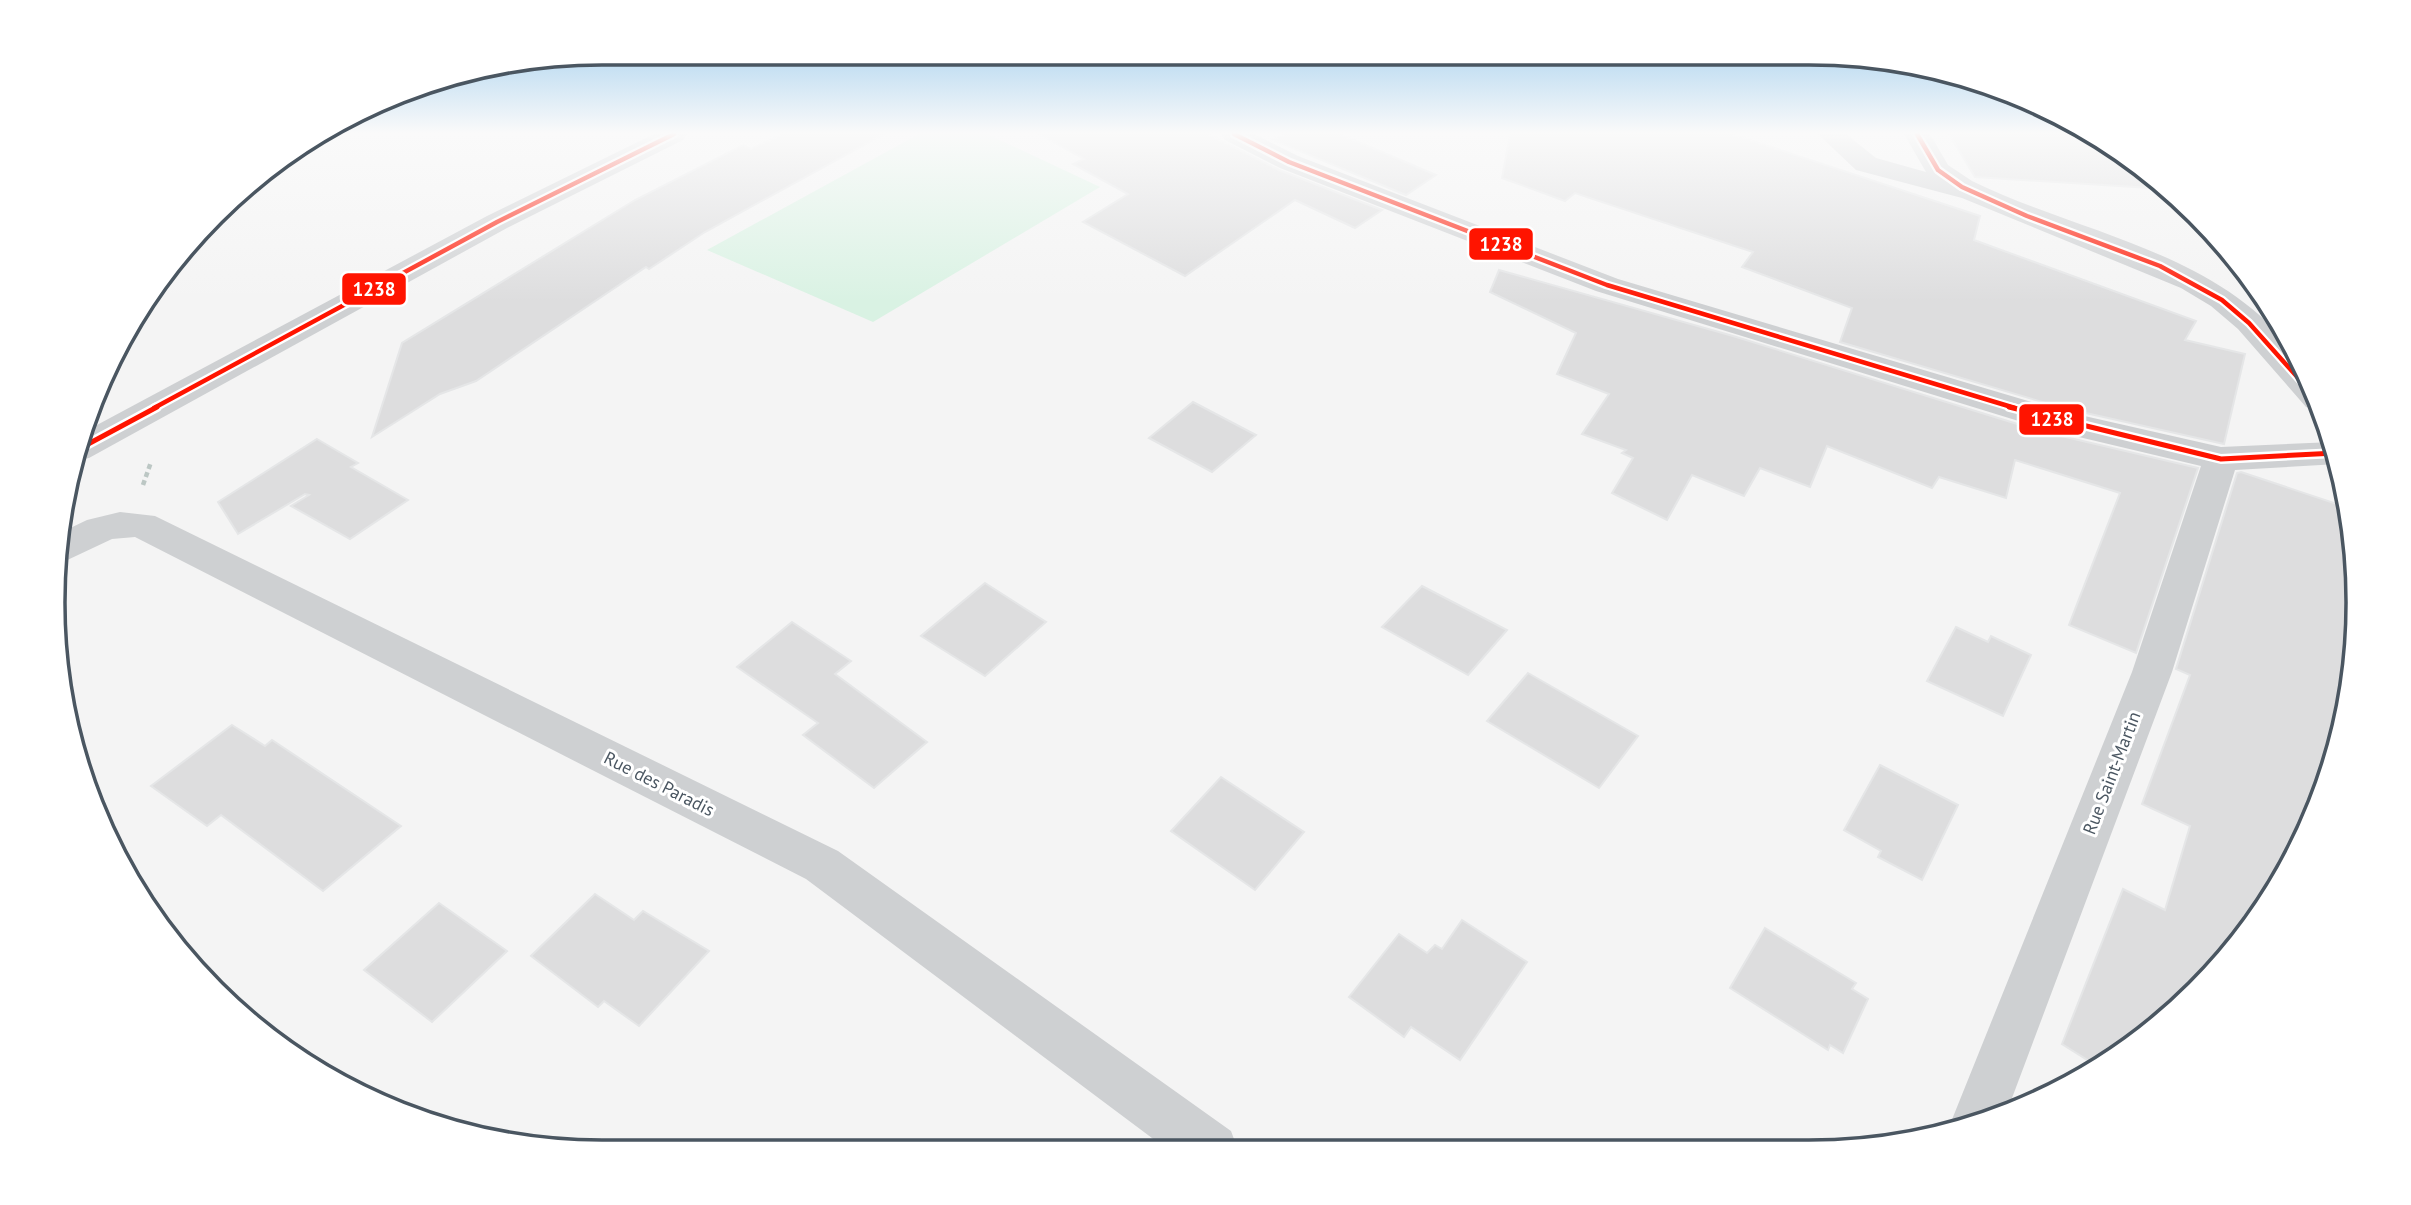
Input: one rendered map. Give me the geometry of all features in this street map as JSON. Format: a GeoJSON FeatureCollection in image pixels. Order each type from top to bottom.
{"type":"FeatureCollection","features":[{"type":"Feature","properties":{"kind":"street"},"geometry":{"type":"LineString","coordinates":[[89,444],[496,222],[560,190]]}},
{"type":"Feature","properties":{"kind":"street"},"geometry":{"type":"LineString","coordinates":[[1361,190],[1543,262],[1654,301],[2053,420],[2242,459],[2325,454]]}},
{"type":"Feature","properties":{"kind":"street"},"geometry":{"type":"LineString","coordinates":[[1961,190],[2191,281],[2246,318],[2298,380]]}},
{"type":"Feature","properties":{"kind":"street"},"geometry":{"type":"LineString","coordinates":[[1970,190],[1978,195]]}},
{"type":"Feature","properties":{"kind":"street","name":"Rue Saint-Martin"},"geometry":{"type":"LineString","coordinates":[[1981,1112],[2152,672],[2242,459]]}},
{"type":"Feature","properties":{"kind":"street","name":"Rue des Paradis"},"geometry":{"type":"LineString","coordinates":[[68,546],[88,534],[111,526],[129,523],[142,525],[822,865],[1198,1140]]}},
{"type":"Feature","properties":{"kind":"green space"},"geometry":{"type":"Polygon","coordinates":[[[816,190],[1095,190],[873,322],[707,250],[816,190]]]}},
{"type":"Feature","properties":{"kind":"building"},"geometry":{"type":"Polygon","coordinates":[[[654,190],[781,190],[705,232],[649,269],[646,267],[476,381],[440,394],[372,437],[402,343],[654,190]]]}},
{"type":"Feature","properties":{"kind":"building"},"geometry":{"type":"Polygon","coordinates":[[[1121,190],[1331,190],[1382,210],[1355,228],[1295,200],[1185,276],[1083,222],[1128,194],[1121,190]]]}},
{"type":"Feature","properties":{"kind":"building"},"geometry":{"type":"Polygon","coordinates":[[[1394,190],[1413,190],[1406,195],[1394,190]]]}},
{"type":"Feature","properties":{"kind":"building"},"geometry":{"type":"Polygon","coordinates":[[[1536,190],[1902,190],[1980,216],[1974,240],[2196,321],[2185,340],[2245,354],[2224,444],[2059,407],[1840,342],[1852,308],[1742,267],[1753,252],[1575,193],[1565,201],[1536,190]]]}},
{"type":"Feature","properties":{"kind":"building"},"geometry":{"type":"Polygon","coordinates":[[[1499,270],[1733,336],[2040,431],[2198,468],[2136,653],[2069,625],[2120,493],[2015,460],[2006,498],[1939,477],[1932,488],[1827,446],[1810,487],[1760,468],[1744,496],[1692,475],[1667,520],[1612,493],[1633,458],[1622,453],[1626,450],[1582,434],[1609,394],[1557,374],[1576,333],[1490,292],[1499,270]]]}},
{"type":"Feature","properties":{"kind":"building"},"geometry":{"type":"Polygon","coordinates":[[[1193,402],[1256,435],[1212,472],[1149,438],[1193,402]]]}},
{"type":"Feature","properties":{"kind":"building"},"geometry":{"type":"Polygon","coordinates":[[[317,439],[358,463],[351,467],[408,500],[350,539],[291,506],[309,495],[305,494],[238,534],[218,502],[317,439]]]}},
{"type":"Feature","properties":{"kind":"building"},"geometry":{"type":"Polygon","coordinates":[[[2241,472],[2337,504],[2345,567],[2345,638],[2342,673],[2328,742],[2318,775],[2291,840],[2256,901],[2235,930],[2189,983],[2163,1007],[2089,1061],[2062,1044],[2123,889],[2165,910],[2190,826],[2142,804],[2190,675],[2176,669],[2237,473],[2241,472]]]}},
{"type":"Feature","properties":{"kind":"building"},"geometry":{"type":"Polygon","coordinates":[[[985,583],[1046,622],[985,676],[921,636],[985,583]]]}},
{"type":"Feature","properties":{"kind":"building"},"geometry":{"type":"Polygon","coordinates":[[[1422,586],[1507,630],[1468,675],[1382,627],[1422,586]]]}},
{"type":"Feature","properties":{"kind":"building"},"geometry":{"type":"Polygon","coordinates":[[[792,622],[851,661],[835,674],[927,742],[874,788],[803,735],[818,723],[737,667],[792,622]]]}},
{"type":"Feature","properties":{"kind":"building"},"geometry":{"type":"Polygon","coordinates":[[[1956,627],[1988,642],[1991,636],[2031,655],[2003,716],[1927,681],[1956,627]]]}},
{"type":"Feature","properties":{"kind":"building"},"geometry":{"type":"Polygon","coordinates":[[[1528,673],[1638,736],[1599,788],[1487,721],[1528,673]]]}},
{"type":"Feature","properties":{"kind":"building"},"geometry":{"type":"Polygon","coordinates":[[[232,725],[265,746],[272,740],[401,826],[323,891],[221,815],[207,826],[151,786],[232,725]]]}},
{"type":"Feature","properties":{"kind":"building"},"geometry":{"type":"Polygon","coordinates":[[[1880,765],[1958,805],[1922,880],[1878,857],[1881,851],[1844,830],[1880,765]]]}},
{"type":"Feature","properties":{"kind":"building"},"geometry":{"type":"Polygon","coordinates":[[[1221,777],[1304,832],[1255,890],[1171,831],[1221,777]]]}},
{"type":"Feature","properties":{"kind":"building"},"geometry":{"type":"Polygon","coordinates":[[[595,894],[634,920],[643,911],[709,951],[639,1026],[604,1001],[598,1007],[531,956],[595,894]]]}},
{"type":"Feature","properties":{"kind":"building"},"geometry":{"type":"Polygon","coordinates":[[[439,903],[507,951],[432,1022],[364,970],[439,903]]]}},
{"type":"Feature","properties":{"kind":"building"},"geometry":{"type":"Polygon","coordinates":[[[1462,920],[1527,962],[1460,1060],[1411,1027],[1404,1037],[1349,997],[1399,934],[1427,953],[1435,945],[1442,949],[1462,920]]]}},
{"type":"Feature","properties":{"kind":"building"},"geometry":{"type":"Polygon","coordinates":[[[1765,928],[1856,983],[1852,989],[1868,999],[1843,1053],[1830,1045],[1828,1050],[1730,988],[1765,928]]]}},
{"type":"Feature","properties":{"kind":"transit line","name":"1238"},"geometry":{"type":"LineString","coordinates":[[89,444],[497,222],[561,190]]}},
{"type":"Feature","properties":{"kind":"transit line","name":"1238"},"geometry":{"type":"LineString","coordinates":[[1362,190],[1607,285],[2053,420],[2221,459],[2325,454]]}},
{"type":"Feature","properties":{"kind":"transit line","name":"1238"},"geometry":{"type":"LineString","coordinates":[[1969,190],[2027,216],[2160,266],[2222,300],[2249,323],[2295,375]]}}]}
